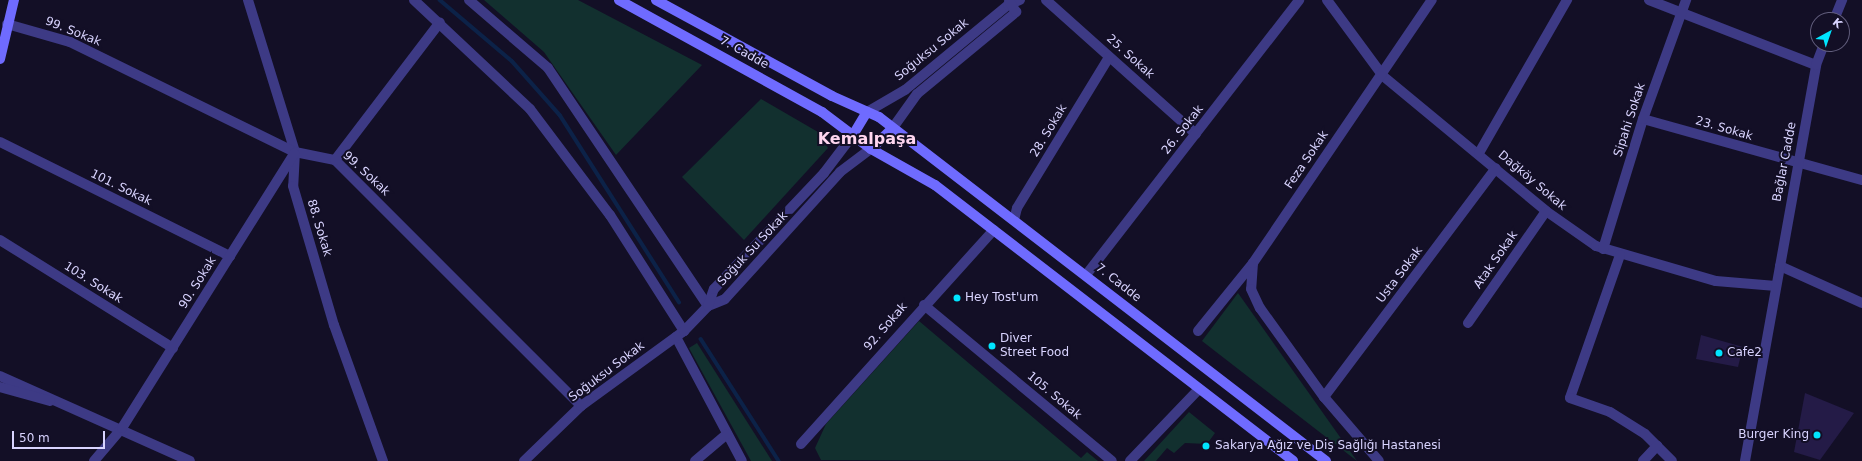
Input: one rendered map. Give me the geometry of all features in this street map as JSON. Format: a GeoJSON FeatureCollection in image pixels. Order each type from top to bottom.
{"type":"FeatureCollection","features":[{"type":"Feature","properties":{"kind":"main road"},"geometry":{"type":"LineString","coordinates":[[0,59],[14,0]]}},
{"type":"Feature","properties":{"kind":"main road","name":"7. Cadde"},"geometry":{"type":"LineString","coordinates":[[619,0],[822,112],[871,149]]}},
{"type":"Feature","properties":{"kind":"main road","name":"7. Cadde"},"geometry":{"type":"LineString","coordinates":[[656,0],[867,112],[892,129],[1086,275],[1326,461]]}},
{"type":"Feature","properties":{"kind":"main road"},"geometry":{"type":"LineString","coordinates":[[853,135],[867,112]]}},
{"type":"Feature","properties":{"kind":"main road"},"geometry":{"type":"LineString","coordinates":[[892,129],[871,149],[935,185],[1293,461]]}},
{"type":"Feature","properties":{"kind":"street","name":"88. Sokak"},"geometry":{"type":"LineString","coordinates":[[248,0],[295,152],[293,186],[334,324],[383,461]]}},
{"type":"Feature","properties":{"kind":"street"},"geometry":{"type":"LineString","coordinates":[[414,0],[440,22],[530,108],[610,215],[680,334],[727,434],[742,461]]}},
{"type":"Feature","properties":{"kind":"street"},"geometry":{"type":"LineString","coordinates":[[469,0],[548,68],[708,306]]}},
{"type":"Feature","properties":{"kind":"street","name":"Soğuksu Sokak"},"geometry":{"type":"LineString","coordinates":[[867,112],[905,90],[1010,3],[1020,0]]}},
{"type":"Feature","properties":{"kind":"street","name":"25. Sokak"},"geometry":{"type":"LineString","coordinates":[[1046,0],[1196,134]]}},
{"type":"Feature","properties":{"kind":"street","name":"26. Sokak"},"geometry":{"type":"LineString","coordinates":[[1086,275],[1299,0]]}},
{"type":"Feature","properties":{"kind":"street","name":"Dağköy Sokak"},"geometry":{"type":"LineString","coordinates":[[1327,0],[1383,76],[1480,153],[1546,211],[1603,249],[1716,281],[1776,286]]}},
{"type":"Feature","properties":{"kind":"street","name":"Feza Sokak"},"geometry":{"type":"LineString","coordinates":[[1198,331],[1253,263],[1370,88],[1383,76],[1432,0]]}},
{"type":"Feature","properties":{"kind":"street"},"geometry":{"type":"LineString","coordinates":[[1480,153],[1567,0]]}},
{"type":"Feature","properties":{"kind":"street"},"geometry":{"type":"LineString","coordinates":[[1649,0],[1681,14],[1816,65]]}},
{"type":"Feature","properties":{"kind":"street","name":"Sipahi Sokak"},"geometry":{"type":"LineString","coordinates":[[1603,249],[1643,119],[1686,0]]}},
{"type":"Feature","properties":{"kind":"street"},"geometry":{"type":"LineString","coordinates":[[1837,12],[1842,0]]}},
{"type":"Feature","properties":{"kind":"street","name":"Soğuksu Sokak"},"geometry":{"type":"LineString","coordinates":[[892,129],[917,94],[1016,12],[1010,3]]}},
{"type":"Feature","properties":{"kind":"street"},"geometry":{"type":"LineString","coordinates":[[335,160],[440,22]]}},
{"type":"Feature","properties":{"kind":"street","name":"99. Sokak"},"geometry":{"type":"LineString","coordinates":[[8,24],[70,42],[295,152],[335,160],[581,406]]}},
{"type":"Feature","properties":{"kind":"street","name":"Bağlar Cadde"},"geometry":{"type":"LineString","coordinates":[[1745,461],[1816,65],[1821,52]]}},
{"type":"Feature","properties":{"kind":"street","name":"28. Sokak"},"geometry":{"type":"LineString","coordinates":[[1014,220],[1016,208],[1109,56]]}},
{"type":"Feature","properties":{"kind":"street","name":"23. Sokak"},"geometry":{"type":"LineString","coordinates":[[1643,119],[1798,165],[1862,180]]}},
{"type":"Feature","properties":{"kind":"street","name":"Soğuk Su Sokak"},"geometry":{"type":"LineString","coordinates":[[708,306],[714,289],[799,200],[853,135]]}},
{"type":"Feature","properties":{"kind":"street","name":"101. Sokak"},"geometry":{"type":"LineString","coordinates":[[0,142],[230,256]]}},
{"type":"Feature","properties":{"kind":"street","name":"Soğuk Su Sokak"},"geometry":{"type":"LineString","coordinates":[[708,306],[725,299],[840,172],[871,149]]}},
{"type":"Feature","properties":{"kind":"street","name":"90. Sokak"},"geometry":{"type":"LineString","coordinates":[[94,461],[122,428],[295,152]]}},
{"type":"Feature","properties":{"kind":"street","name":"Usta Sokak"},"geometry":{"type":"LineString","coordinates":[[1324,397],[1496,168]]}},
{"type":"Feature","properties":{"kind":"street","name":"Atak Sokak"},"geometry":{"type":"LineString","coordinates":[[1468,323],[1546,211]]}},
{"type":"Feature","properties":{"kind":"street","name":"92. Sokak"},"geometry":{"type":"LineString","coordinates":[[801,444],[924,305],[994,230]]}},
{"type":"Feature","properties":{"kind":"street","name":"103. Sokak"},"geometry":{"type":"LineString","coordinates":[[0,240],[173,348]]}},
{"type":"Feature","properties":{"kind":"street"},"geometry":{"type":"LineString","coordinates":[[1620,255],[1570,398],[1610,412],[1657,446],[1672,461]]}},
{"type":"Feature","properties":{"kind":"street"},"geometry":{"type":"LineString","coordinates":[[1253,263],[1251,288],[1260,308],[1324,397],[1379,461]]}},
{"type":"Feature","properties":{"kind":"street"},"geometry":{"type":"LineString","coordinates":[[1780,266],[1862,303]]}},
{"type":"Feature","properties":{"kind":"street","name":"105. Sokak"},"geometry":{"type":"LineString","coordinates":[[924,305],[1112,461]]}},
{"type":"Feature","properties":{"kind":"street","name":"Soğuksu Sokak"},"geometry":{"type":"LineString","coordinates":[[524,461],[581,406],[680,334],[708,306]]}},
{"type":"Feature","properties":{"kind":"street"},"geometry":{"type":"LineString","coordinates":[[0,376],[122,428],[190,461]]}},
{"type":"Feature","properties":{"kind":"street"},"geometry":{"type":"LineString","coordinates":[[0,387],[58,402]]}},
{"type":"Feature","properties":{"kind":"street"},"geometry":{"type":"LineString","coordinates":[[1130,461],[1199,389]]}},
{"type":"Feature","properties":{"kind":"street"},"geometry":{"type":"LineString","coordinates":[[695,461],[727,434]]}},
{"type":"Feature","properties":{"kind":"street"},"geometry":{"type":"LineString","coordinates":[[1643,461],[1657,446]]}},
{"type":"Feature","properties":{"kind":"green space"},"geometry":{"type":"Polygon","coordinates":[[[484,0],[578,0],[702,65],[616,155],[544,52],[484,0]]]}},
{"type":"Feature","properties":{"kind":"green space"},"geometry":{"type":"Polygon","coordinates":[[[761,99],[818,132],[828,148],[744,240],[682,177],[761,99]]]}},
{"type":"Feature","properties":{"kind":"green space"},"geometry":{"type":"Polygon","coordinates":[[[1238,293],[1357,461],[1202,341],[1238,293]]]}},
{"type":"Feature","properties":{"kind":"green space"},"geometry":{"type":"Polygon","coordinates":[[[919,321],[1081,458],[1087,452],[1098,461],[821,460],[815,448],[826,424],[919,321]]]}},
{"type":"Feature","properties":{"kind":"green space"},"geometry":{"type":"Polygon","coordinates":[[[697,343],[772,461],[751,461],[689,348],[697,343]]]}},
{"type":"Feature","properties":{"kind":"green space"},"geometry":{"type":"Polygon","coordinates":[[[1189,412],[1215,433],[1207,444],[1185,443],[1174,453],[1167,448],[1156,461],[1144,461],[1189,412]]]}},
{"type":"Feature","properties":{"kind":"building","name":"Cafe2"},"geometry":{"type":"Polygon","coordinates":[[[1701,335],[1743,347],[1738,367],[1696,359],[1701,335]]]}},
{"type":"Feature","properties":{"kind":"building","name":"Burger King"},"geometry":{"type":"Polygon","coordinates":[[[1805,393],[1854,413],[1820,460],[1794,452],[1805,393]]]}},
{"type":"Feature","properties":{"kind":"waterway"},"geometry":{"type":"LineString","coordinates":[[440,0],[512,61],[560,115],[679,302]]}},
{"type":"Feature","properties":{"kind":"waterway"},"geometry":{"type":"LineString","coordinates":[[701,339],[779,461]]}},
{"type":"Feature","properties":{"kind":"place","name":"Hey Tost'um"},"geometry":{"type":"Point","coordinates":[957,298]}},
{"type":"Feature","properties":{"kind":"place","name":"Diver Street Food"},"geometry":{"type":"Point","coordinates":[992,346]}},
{"type":"Feature","properties":{"kind":"place","name":"Cafe2"},"geometry":{"type":"Point","coordinates":[1719,353]}},
{"type":"Feature","properties":{"kind":"place","name":"Burger King"},"geometry":{"type":"Point","coordinates":[1817,435]}},
{"type":"Feature","properties":{"kind":"place","name":"Sakarya Ağız ve Diş Sağlığı Hastanesi"},"geometry":{"type":"Point","coordinates":[1206,446]}},
{"type":"Feature","properties":{"kind":"district","name":"Kemalpaşa"},"geometry":{"type":"Point","coordinates":[867,139]}}]}
